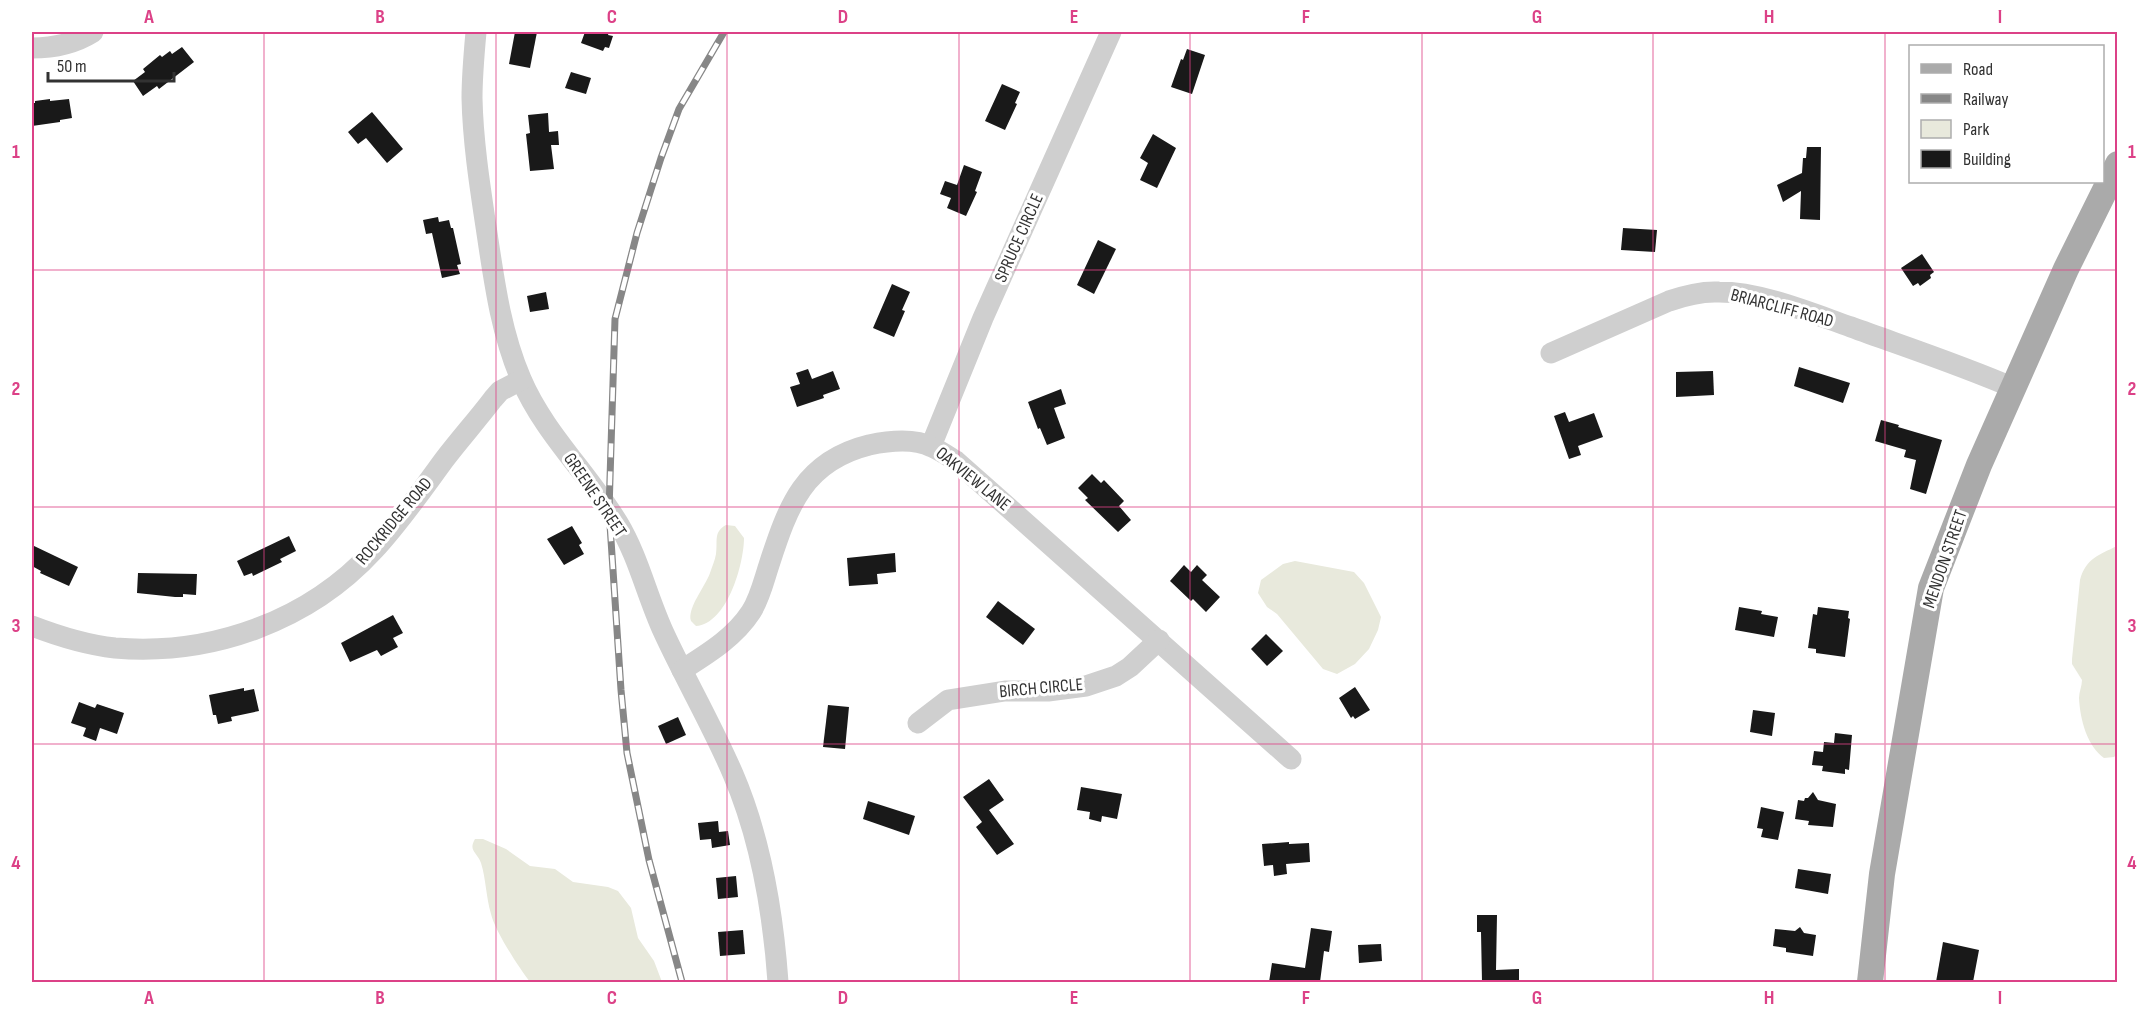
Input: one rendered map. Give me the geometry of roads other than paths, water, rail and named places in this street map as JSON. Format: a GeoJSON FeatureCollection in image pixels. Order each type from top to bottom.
{"type":"FeatureCollection","features":[{"type":"Feature","properties":{"kind":"main road","name":"MENDON STREET"},"geometry":{"type":"LineString","coordinates":[[1870,982],[1882,874],[1931,588],[1979,465],[2062,278],[2118,164]]}},
{"type":"Feature","properties":{"kind":"street"},"geometry":{"type":"LineString","coordinates":[[32,48],[52,48],[93,32]]}},
{"type":"Feature","properties":{"kind":"street","name":"GREENE STREET"},"geometry":{"type":"LineString","coordinates":[[476,32],[472,99],[481,194],[501,316],[521,380],[559,443],[591,482],[619,525],[651,604],[732,772],[743,801],[769,898],[778,982]]}},
{"type":"Feature","properties":{"kind":"street","name":"SPRUCE CIRCLE"},"geometry":{"type":"LineString","coordinates":[[931,446],[983,318],[1111,32]]}},
{"type":"Feature","properties":{"kind":"street","name":"BRIARCLIFF ROAD"},"geometry":{"type":"LineString","coordinates":[[1551,353],[1686,295],[1719,291],[1756,297],[1818,315],[1974,371],[2014,388]]}},
{"type":"Feature","properties":{"kind":"street","name":"ROCKRIDGE ROAD"},"geometry":{"type":"LineString","coordinates":[[32,626],[114,648],[148,649],[187,646],[220,640],[272,623],[295,612],[336,584],[374,550],[493,399],[500,391],[521,380]]}},
{"type":"Feature","properties":{"kind":"street","name":"OAKVIEW LANE"},"geometry":{"type":"LineString","coordinates":[[682,670],[725,641],[738,629],[752,610],[783,523],[809,478],[827,462],[851,450],[877,443],[904,441],[931,446],[956,461],[1291,759]]}},
{"type":"Feature","properties":{"kind":"street","name":"BIRCH CIRCLE"},"geometry":{"type":"LineString","coordinates":[[918,723],[948,700],[1005,691],[1048,691],[1086,686],[1116,676],[1130,667],[1159,640]]}},
{"type":"Feature","properties":{"kind":"railway"},"geometry":{"type":"LineString","coordinates":[[682,982],[649,860],[627,753],[609,510],[615,319],[637,233],[679,109],[724,32]]}}]}
